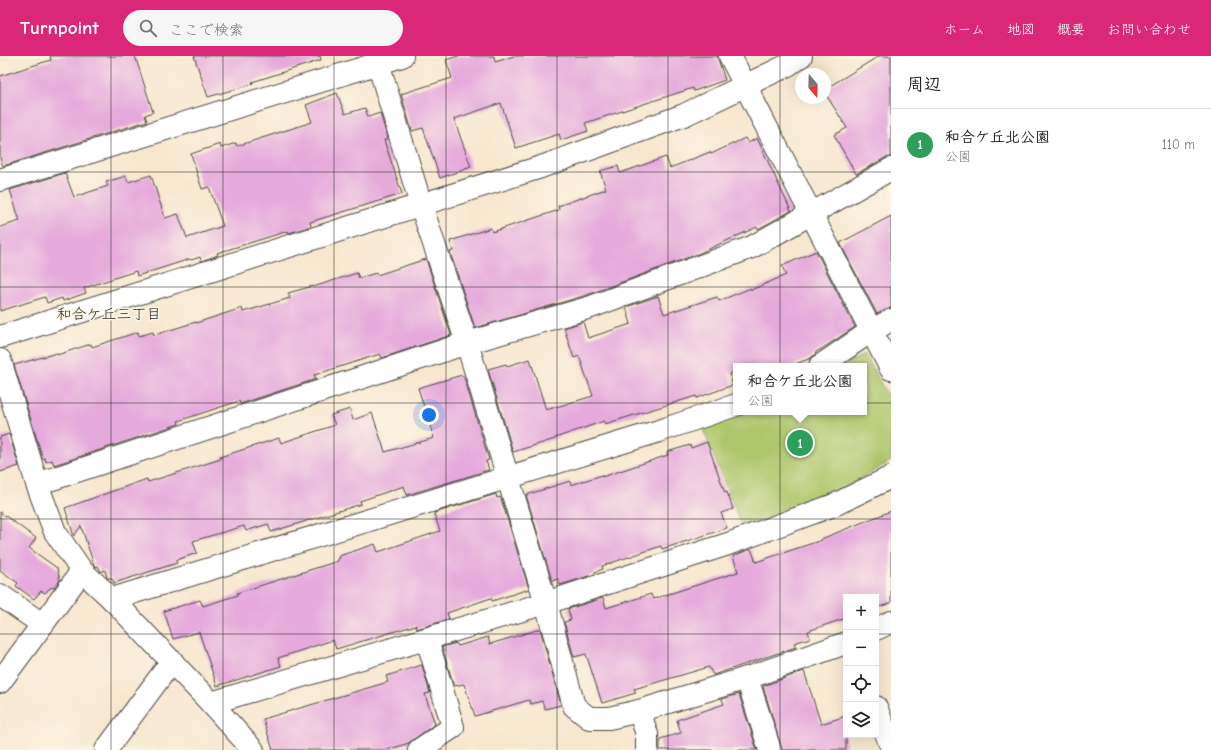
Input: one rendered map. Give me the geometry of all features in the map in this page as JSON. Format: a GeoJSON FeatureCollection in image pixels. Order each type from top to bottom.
{"type":"FeatureCollection","features":[{"type":"Feature","properties":{"kind":"street"},"geometry":{"type":"LineString","coordinates":[[0,180],[377,60],[402,56]]}},
{"type":"Feature","properties":{"kind":"street"},"geometry":{"type":"LineString","coordinates":[[730,56],[891,369]]}},
{"type":"Feature","properties":{"kind":"street"},"geometry":{"type":"LineString","coordinates":[[0,337],[541,166],[684,115],[746,86],[800,56]]}},
{"type":"Feature","properties":{"kind":"street"},"geometry":{"type":"LineString","coordinates":[[377,60],[421,205],[467,343],[546,604],[574,706],[589,718],[609,718],[639,711],[747,678],[843,644]]}},
{"type":"Feature","properties":{"kind":"street"},"geometry":{"type":"LineString","coordinates":[[37,484],[467,343],[591,307],[752,247],[891,168]]}},
{"type":"Feature","properties":{"kind":"street"},"geometry":{"type":"LineString","coordinates":[[824,363],[871,331],[891,320]]}},
{"type":"Feature","properties":{"kind":"street"},"geometry":{"type":"LineString","coordinates":[[0,360],[37,484],[55,532],[82,571],[112,599],[172,661],[253,750]]}},
{"type":"Feature","properties":{"kind":"street"},"geometry":{"type":"LineString","coordinates":[[112,599],[659,431],[733,406]]}},
{"type":"Feature","properties":{"kind":"street"},"geometry":{"type":"LineString","coordinates":[[211,703],[546,604],[728,544],[834,505],[891,476]]}},
{"type":"Feature","properties":{"kind":"street"},"geometry":{"type":"LineString","coordinates":[[0,682],[82,571]]}},
{"type":"Feature","properties":{"kind":"street"},"geometry":{"type":"LineString","coordinates":[[0,595],[42,624]]}},
{"type":"Feature","properties":{"kind":"street"},"geometry":{"type":"LineString","coordinates":[[879,628],[891,622]]}},
{"type":"Feature","properties":{"kind":"street"},"geometry":{"type":"LineString","coordinates":[[420,750],[453,727],[427,639]]}},
{"type":"Feature","properties":{"kind":"street"},"geometry":{"type":"LineString","coordinates":[[106,750],[172,661]]}},
{"type":"Feature","properties":{"kind":"street"},"geometry":{"type":"LineString","coordinates":[[747,678],[770,750]]}},
{"type":"Feature","properties":{"kind":"street"},"geometry":{"type":"LineString","coordinates":[[639,711],[647,734],[647,750]]}},
{"type":"Feature","properties":{"kind":"street"},"geometry":{"type":"LineString","coordinates":[[879,714],[891,746]]}},
{"type":"Feature","properties":{"kind":"green space"},"geometry":{"type":"Polygon","coordinates":[[[865,354],[891,402],[891,461],[833,495],[743,529],[701,424],[733,413],[733,415],[867,415],[867,363],[848,363],[865,354]]]}},
{"type":"Feature","properties":{"kind":"building"},"geometry":{"type":"Polygon","coordinates":[[[50,56],[135,56],[153,112],[145,115],[147,121],[3,166],[0,158],[0,76],[51,60],[50,56]]]}},
{"type":"Feature","properties":{"kind":"building"},"geometry":{"type":"Polygon","coordinates":[[[194,56],[320,56],[321,60],[252,82],[253,84],[208,97],[194,56]]]}},
{"type":"Feature","properties":{"kind":"building"},"geometry":{"type":"Polygon","coordinates":[[[458,56],[494,56],[495,62],[514,56],[717,56],[725,80],[694,91],[693,88],[585,123],[588,131],[561,140],[559,134],[516,148],[501,103],[454,119],[471,167],[440,178],[423,128],[412,131],[401,94],[452,78],[446,60],[458,56]]]}},
{"type":"Feature","properties":{"kind":"building"},"geometry":{"type":"Polygon","coordinates":[[[879,56],[891,56],[891,157],[885,158],[856,174],[834,135],[847,128],[831,103],[831,85],[879,56]]]}},
{"type":"Feature","properties":{"kind":"building"},"geometry":{"type":"Polygon","coordinates":[[[337,93],[345,114],[365,108],[368,117],[380,113],[388,139],[384,140],[402,194],[310,222],[311,226],[289,233],[288,231],[217,253],[218,255],[201,261],[200,257],[190,259],[137,276],[136,271],[84,288],[86,293],[63,301],[62,298],[47,303],[45,297],[0,311],[0,227],[20,221],[10,190],[65,173],[74,197],[108,186],[106,182],[126,176],[128,182],[151,175],[165,218],[178,214],[187,238],[223,226],[209,187],[202,189],[191,154],[220,144],[221,148],[236,143],[237,146],[312,122],[306,105],[337,93]]]}},
{"type":"Feature","properties":{"kind":"building"},"geometry":{"type":"Polygon","coordinates":[[[745,138],[748,143],[757,138],[791,211],[758,229],[757,227],[700,253],[587,295],[475,328],[450,252],[453,251],[450,241],[491,228],[492,232],[559,210],[558,206],[606,189],[600,171],[618,166],[620,173],[666,157],[670,168],[710,152],[711,154],[745,138]]]}},
{"type":"Feature","properties":{"kind":"building"},"geometry":{"type":"Polygon","coordinates":[[[891,216],[891,308],[877,314],[840,243],[891,216]]]}},
{"type":"Feature","properties":{"kind":"building"},"geometry":{"type":"Polygon","coordinates":[[[816,251],[855,327],[816,352],[811,358],[798,363],[733,363],[733,372],[729,374],[733,385],[697,398],[696,396],[605,424],[604,421],[555,439],[513,452],[488,369],[506,364],[507,366],[530,359],[546,410],[593,396],[579,356],[574,358],[564,328],[583,322],[588,338],[631,324],[626,307],[658,296],[664,314],[717,297],[719,301],[751,288],[751,290],[786,275],[782,266],[816,251]]]}},
{"type":"Feature","properties":{"kind":"building"},"geometry":{"type":"Polygon","coordinates":[[[426,259],[451,335],[382,358],[380,354],[314,375],[316,379],[240,404],[239,401],[178,421],[179,424],[54,465],[52,460],[46,462],[45,458],[43,459],[14,365],[57,353],[57,355],[91,344],[92,347],[138,332],[139,336],[153,332],[154,335],[242,308],[243,312],[290,298],[288,293],[357,273],[359,278],[376,273],[377,275],[426,259]]]}},
{"type":"Feature","properties":{"kind":"building"},"geometry":{"type":"Polygon","coordinates":[[[462,375],[464,377],[489,460],[486,461],[489,470],[407,495],[404,486],[360,501],[361,504],[271,532],[268,524],[246,531],[244,526],[193,541],[197,553],[176,560],[177,563],[114,583],[112,578],[107,578],[105,570],[101,572],[98,566],[96,567],[94,565],[81,526],[74,536],[65,508],[147,479],[148,482],[221,459],[220,457],[279,438],[281,443],[335,425],[331,415],[350,409],[353,420],[372,413],[385,452],[434,438],[418,388],[462,375]]]}},
{"type":"Feature","properties":{"kind":"building"},"geometry":{"type":"Polygon","coordinates":[[[9,434],[19,466],[0,472],[0,437],[9,434]]]}},
{"type":"Feature","properties":{"kind":"building"},"geometry":{"type":"Polygon","coordinates":[[[707,442],[725,493],[727,492],[733,509],[721,513],[727,528],[662,549],[661,546],[602,566],[603,569],[595,572],[595,574],[560,585],[558,579],[552,581],[526,495],[570,481],[571,485],[602,475],[602,477],[668,455],[667,452],[690,445],[691,448],[707,442]]]}},
{"type":"Feature","properties":{"kind":"building"},"geometry":{"type":"Polygon","coordinates":[[[496,494],[497,498],[500,497],[502,502],[529,589],[492,601],[491,598],[447,613],[449,619],[417,629],[416,625],[336,649],[333,640],[278,658],[281,666],[217,686],[199,632],[173,639],[164,611],[200,600],[203,606],[238,595],[237,593],[338,561],[340,558],[339,556],[375,544],[378,552],[440,531],[434,513],[496,494]]]}},
{"type":"Feature","properties":{"kind":"building"},"geometry":{"type":"Polygon","coordinates":[[[891,511],[891,603],[879,607],[879,594],[843,594],[843,619],[808,631],[810,638],[794,643],[796,647],[713,675],[709,667],[634,689],[636,693],[602,703],[586,654],[574,657],[564,622],[571,620],[568,609],[603,598],[606,608],[651,594],[653,599],[738,572],[733,556],[751,549],[756,562],[822,540],[821,539],[891,511]]]}},
{"type":"Feature","properties":{"kind":"building"},"geometry":{"type":"Polygon","coordinates":[[[0,512],[36,538],[29,548],[57,568],[60,580],[55,587],[50,588],[45,593],[41,591],[34,599],[16,586],[18,583],[0,570],[0,512]]]}},
{"type":"Feature","properties":{"kind":"building"},"geometry":{"type":"Polygon","coordinates":[[[540,629],[561,705],[545,709],[542,701],[531,704],[529,700],[475,716],[464,684],[454,686],[442,647],[456,643],[458,646],[488,637],[490,644],[540,629]]]}},
{"type":"Feature","properties":{"kind":"building"},"geometry":{"type":"Polygon","coordinates":[[[422,665],[430,693],[425,694],[435,724],[409,743],[387,750],[273,750],[263,719],[388,682],[386,676],[422,665]]]}},
{"type":"Feature","properties":{"kind":"building"},"geometry":{"type":"Polygon","coordinates":[[[804,671],[821,724],[843,717],[843,738],[846,738],[846,750],[782,750],[763,686],[804,671]]]}},
{"type":"Feature","properties":{"kind":"building"},"geometry":{"type":"Polygon","coordinates":[[[739,694],[757,750],[660,750],[660,739],[681,733],[677,720],[724,704],[722,699],[739,694]]]}},
{"type":"Feature","properties":{"kind":"place","name":"和合ケ丘北公園"},"geometry":{"type":"Point","coordinates":[800,443]}},
{"type":"Feature","properties":{"kind":"district","name":"和合ケ丘三丁目"},"geometry":{"type":"Point","coordinates":[109,314]}}]}
